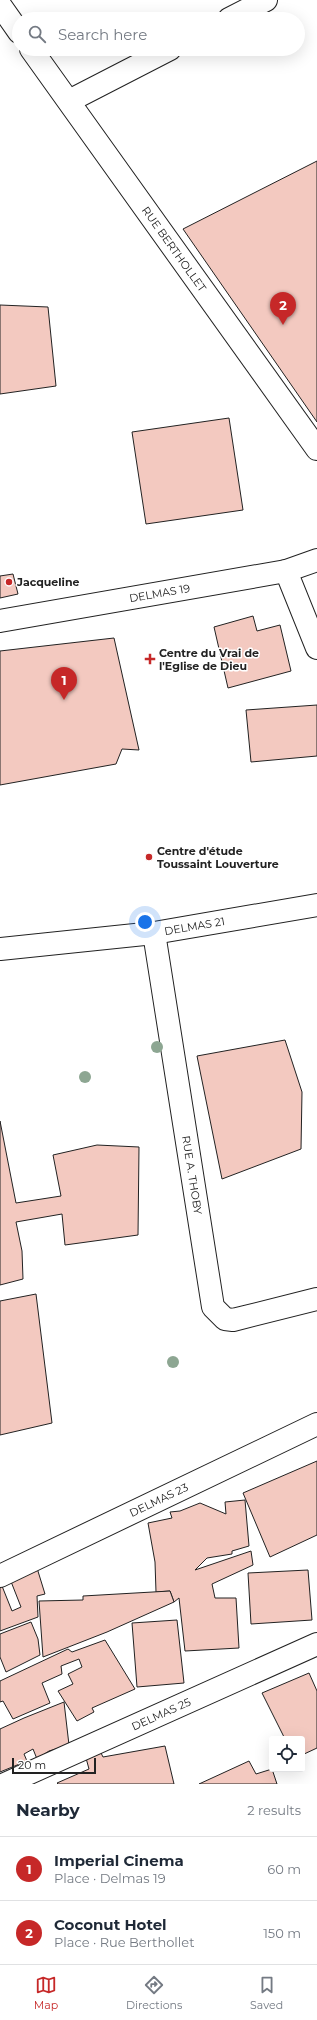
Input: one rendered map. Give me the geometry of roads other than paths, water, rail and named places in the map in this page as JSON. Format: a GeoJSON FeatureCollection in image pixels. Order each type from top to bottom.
{"type":"FeatureCollection","features":[{"type":"Feature","properties":{"kind":"street"},"geometry":{"type":"LineString","coordinates":[[243,12],[266,0]]}},
{"type":"Feature","properties":{"kind":"street"},"geometry":{"type":"LineString","coordinates":[[0,5],[12,22]]}},
{"type":"Feature","properties":{"kind":"street","name":"RUE BERTHOLLET"},"geometry":{"type":"LineString","coordinates":[[37,56],[317,450]]}},
{"type":"Feature","properties":{"kind":"street"},"geometry":{"type":"LineString","coordinates":[[69,101],[156,56]]}},
{"type":"Feature","properties":{"kind":"street","name":"DELMAS 19"},"geometry":{"type":"LineString","coordinates":[[0,621],[286,571],[317,560]]}},
{"type":"Feature","properties":{"kind":"street"},"geometry":{"type":"LineString","coordinates":[[286,571],[317,648]]}},
{"type":"Feature","properties":{"kind":"street","name":"DELMAS 21"},"geometry":{"type":"LineString","coordinates":[[0,950],[154,932],[317,905]]}},
{"type":"Feature","properties":{"kind":"street","name":"RUE A. THOBY"},"geometry":{"type":"LineString","coordinates":[[154,932],[212,1307],[225,1319],[233,1320],[317,1299]]}},
{"type":"Feature","properties":{"kind":"street","name":"DELMAS 23"},"geometry":{"type":"LineString","coordinates":[[0,1576],[317,1424]]}},
{"type":"Feature","properties":{"kind":"street","name":"DELMAS 25"},"geometry":{"type":"LineString","coordinates":[[4,1784],[317,1644]]}},
{"type":"Feature","properties":{"kind":"place","name":"Coconut Hotel"},"geometry":{"type":"Point","coordinates":[283,325]}},
{"type":"Feature","properties":{"kind":"place","name":"Jacqueline"},"geometry":{"type":"Point","coordinates":[9,582]}},
{"type":"Feature","properties":{"kind":"place","name":"Centre du Vrai de l'Eglise de Dieu"},"geometry":{"type":"Point","coordinates":[150,659]}},
{"type":"Feature","properties":{"kind":"place","name":"Imperial Cinema"},"geometry":{"type":"Point","coordinates":[64,700]}},
{"type":"Feature","properties":{"kind":"place","name":"Centre d'étude Toussaint Louverture"},"geometry":{"type":"Point","coordinates":[149,857]}}]}
